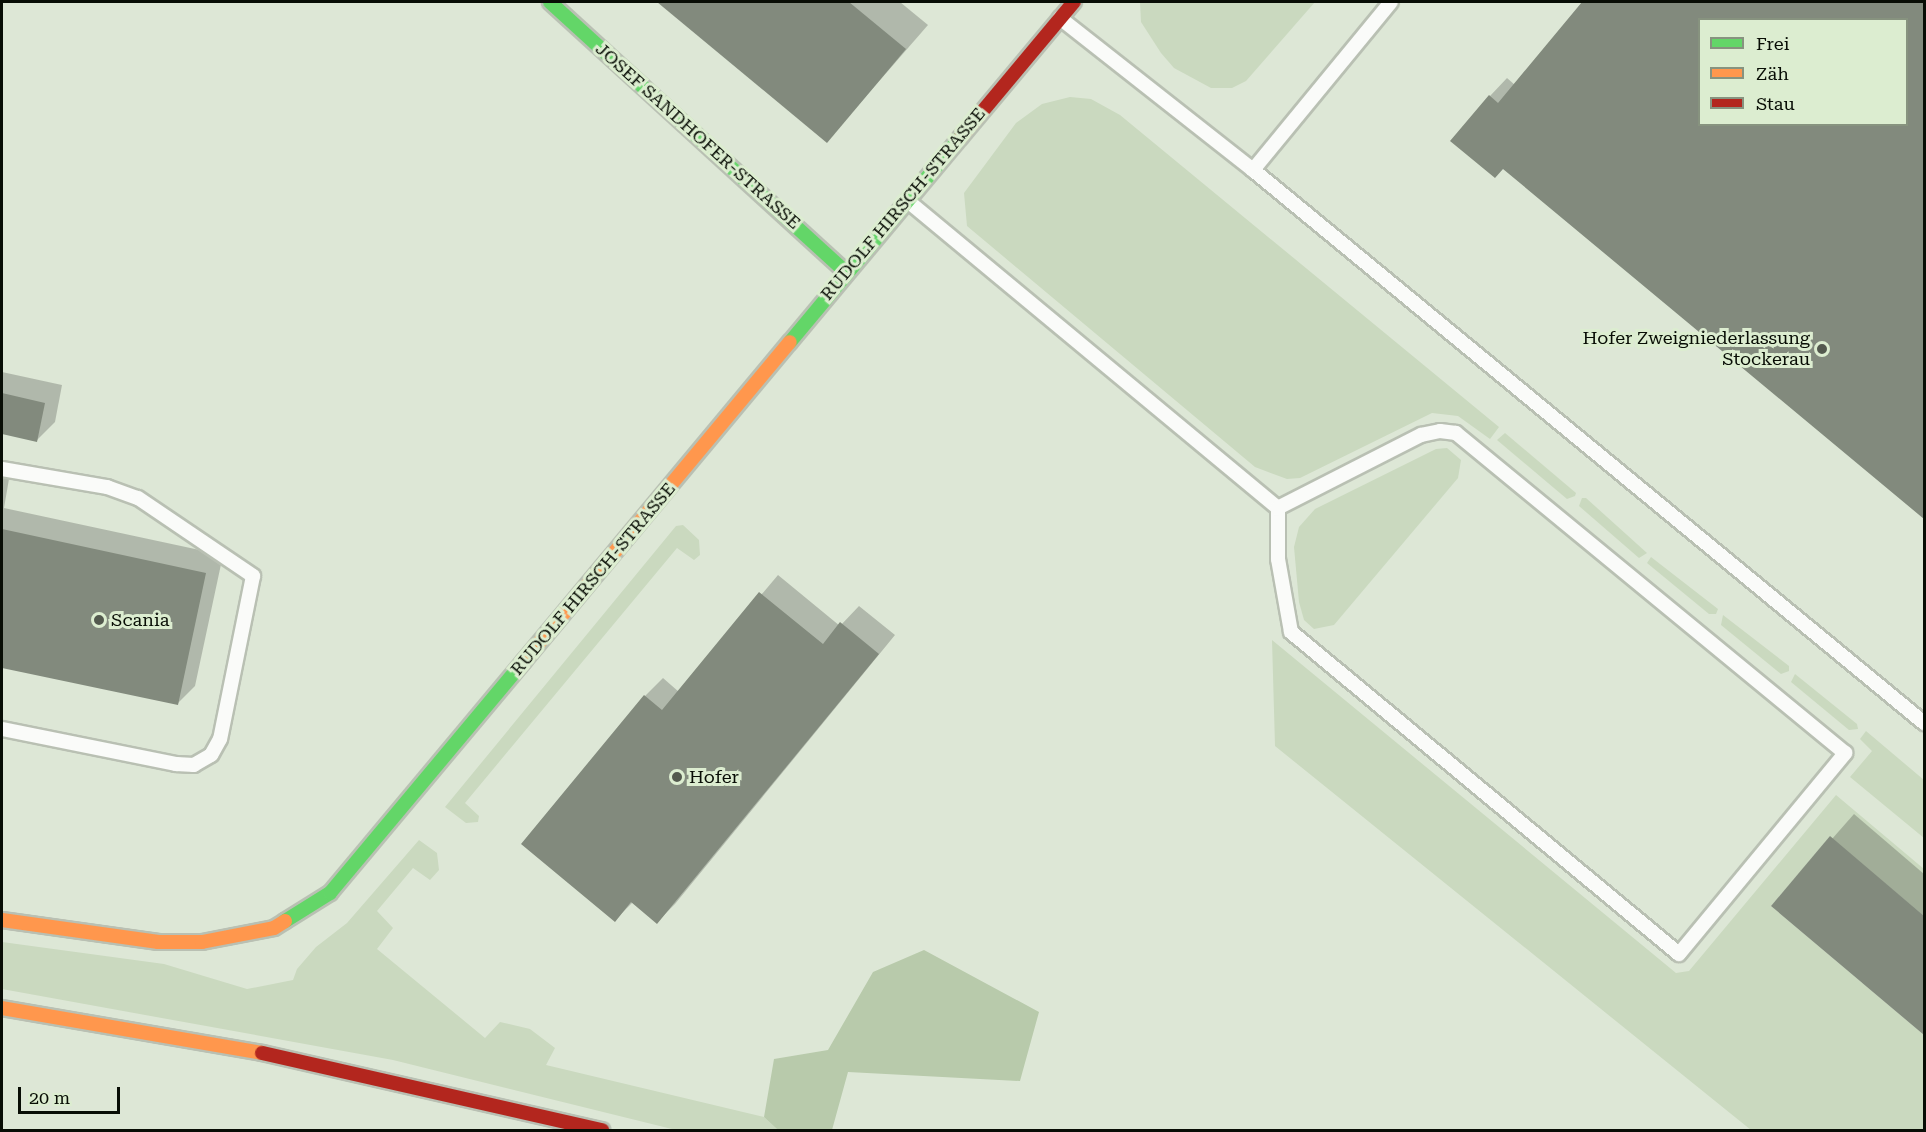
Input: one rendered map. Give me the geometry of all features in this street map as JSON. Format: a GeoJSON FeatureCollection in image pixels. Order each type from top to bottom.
{"type":"FeatureCollection","features":[{"type":"Feature","properties":{"kind":"street","name":"JOSEF SANDHOFER-STRASSE"},"geometry":{"type":"LineString","coordinates":[[550,2],[846,272]]}},
{"type":"Feature","properties":{"kind":"street","name":"RUDOLF HIRSCH-STRASSE"},"geometry":{"type":"LineString","coordinates":[[2,920],[158,942],[202,942],[274,928],[330,893],[906,200],[1074,2]]}},
{"type":"Feature","properties":{"kind":"street"},"geometry":{"type":"LineString","coordinates":[[2,1008],[314,1062],[602,1131]]}},
{"type":"Feature","properties":{"kind":"lane"},"geometry":{"type":"LineString","coordinates":[[1253,170],[1391,2]]}},
{"type":"Feature","properties":{"kind":"lane"},"geometry":{"type":"LineString","coordinates":[[1060,18],[1253,170],[1924,723]]}},
{"type":"Feature","properties":{"kind":"lane"},"geometry":{"type":"LineString","coordinates":[[906,200],[1278,508]]}},
{"type":"Feature","properties":{"kind":"lane"},"geometry":{"type":"LineString","coordinates":[[1440,431],[1456,433],[1845,753],[1679,954],[1291,632],[1278,559],[1278,508],[1421,435],[1440,431]]}},
{"type":"Feature","properties":{"kind":"lane"},"geometry":{"type":"LineString","coordinates":[[2,469],[107,487],[138,498],[253,576],[220,739],[211,755],[194,765],[176,764],[2,729]]}},
{"type":"Feature","properties":{"kind":"green space"},"geometry":{"type":"Polygon","coordinates":[[[1140,2],[1315,2],[1246,81],[1232,88],[1211,88],[1174,68],[1161,53],[1141,22],[1140,2]]]}},
{"type":"Feature","properties":{"kind":"green space"},"geometry":{"type":"Polygon","coordinates":[[[1070,97],[1091,99],[1120,115],[1499,427],[1490,439],[1458,416],[1432,413],[1300,478],[1287,479],[1255,467],[967,226],[964,193],[1016,123],[1042,104],[1070,97]]]}},
{"type":"Feature","properties":{"kind":"green space"},"geometry":{"type":"Polygon","coordinates":[[[1505,433],[1576,493],[1575,496],[1567,499],[1497,440],[1505,433]]]}},
{"type":"Feature","properties":{"kind":"green space"},"geometry":{"type":"Polygon","coordinates":[[[1447,448],[1461,460],[1458,478],[1334,625],[1314,629],[1304,620],[1299,602],[1294,547],[1299,527],[1315,509],[1436,449],[1447,448]]]}},
{"type":"Feature","properties":{"kind":"green space"},"geometry":{"type":"Polygon","coordinates":[[[1582,498],[1586,498],[1647,553],[1639,558],[1579,506],[1582,498]]]}},
{"type":"Feature","properties":{"kind":"green space"},"geometry":{"type":"Polygon","coordinates":[[[683,525],[699,540],[700,555],[694,560],[677,548],[465,803],[479,816],[478,822],[466,823],[445,807],[676,526],[683,525]]]}},
{"type":"Feature","properties":{"kind":"green space"},"geometry":{"type":"Polygon","coordinates":[[[1651,557],[1718,609],[1716,614],[1709,614],[1647,563],[1651,557]]]}},
{"type":"Feature","properties":{"kind":"green space"},"geometry":{"type":"Polygon","coordinates":[[[1723,615],[1789,666],[1789,671],[1781,674],[1721,625],[1723,615]]]}},
{"type":"Feature","properties":{"kind":"green space"},"geometry":{"type":"Polygon","coordinates":[[[1272,640],[1676,973],[1689,971],[1836,795],[1924,869],[1924,916],[1830,837],[1771,906],[1924,1035],[1924,1130],[1751,1130],[1275,746],[1272,640]]]}},
{"type":"Feature","properties":{"kind":"green space"},"geometry":{"type":"Polygon","coordinates":[[[1795,674],[1857,724],[1858,729],[1849,730],[1791,682],[1795,674]]]}},
{"type":"Feature","properties":{"kind":"green space"},"geometry":{"type":"Polygon","coordinates":[[[1866,731],[1924,780],[1924,838],[1850,777],[1872,751],[1860,739],[1866,731]]]}},
{"type":"Feature","properties":{"kind":"green space"},"geometry":{"type":"Polygon","coordinates":[[[419,840],[437,853],[439,870],[430,880],[413,868],[377,911],[393,928],[377,949],[485,1038],[500,1022],[530,1029],[555,1048],[546,1065],[764,1117],[778,1130],[676,1130],[393,1060],[2,989],[2,942],[164,964],[247,989],[293,980],[297,969],[316,947],[347,923],[419,840]]]}},
{"type":"Feature","properties":{"kind":"green space"},"geometry":{"type":"Polygon","coordinates":[[[924,950],[1039,1012],[1020,1081],[848,1072],[832,1130],[778,1130],[764,1117],[774,1059],[828,1050],[873,972],[924,950]]]}},
{"type":"Feature","properties":{"kind":"building"},"geometry":{"type":"Polygon","coordinates":[[[657,2],[849,2],[906,49],[827,143],[657,2]]]}},
{"type":"Feature","properties":{"kind":"building","name":"Hofer Zweigniederlassung Stockerau"},"geometry":{"type":"Polygon","coordinates":[[[1582,2],[1924,2],[1924,519],[1503,169],[1495,178],[1450,141],[1489,95],[1498,103],[1582,2]]]}},
{"type":"Feature","properties":{"kind":"building"},"geometry":{"type":"Polygon","coordinates":[[[2,393],[45,403],[37,442],[2,434],[2,393]]]}},
{"type":"Feature","properties":{"kind":"building","name":"Scania"},"geometry":{"type":"Polygon","coordinates":[[[2,529],[206,573],[178,705],[2,668],[2,529]]]}},
{"type":"Feature","properties":{"kind":"building","name":"Hofer"},"geometry":{"type":"Polygon","coordinates":[[[759,592],[823,644],[840,622],[879,654],[657,924],[631,902],[615,922],[521,844],[644,695],[662,710],[759,592]]]}},
{"type":"Feature","properties":{"kind":"building"},"geometry":{"type":"Polygon","coordinates":[[[1830,836],[1924,916],[1924,1035],[1771,906],[1830,836]]]}},
{"type":"Feature","properties":{"kind":"traffic: fast"},"geometry":{"type":"LineString","coordinates":[[550,2],[846,272]]}},
{"type":"Feature","properties":{"kind":"traffic: fast"},"geometry":{"type":"LineString","coordinates":[[790,342],[961,137]]}},
{"type":"Feature","properties":{"kind":"traffic: fast"},"geometry":{"type":"LineString","coordinates":[[285,921],[330,893],[524,661]]}},
{"type":"Feature","properties":{"kind":"traffic: slow"},"geometry":{"type":"LineString","coordinates":[[524,661],[790,342]]}},
{"type":"Feature","properties":{"kind":"traffic: slow"},"geometry":{"type":"LineString","coordinates":[[2,920],[158,942],[202,942],[274,928],[285,921]]}},
{"type":"Feature","properties":{"kind":"traffic: slow"},"geometry":{"type":"LineString","coordinates":[[2,1008],[262,1053]]}},
{"type":"Feature","properties":{"kind":"traffic: jam"},"geometry":{"type":"LineString","coordinates":[[961,137],[1074,2]]}},
{"type":"Feature","properties":{"kind":"traffic: jam"},"geometry":{"type":"LineString","coordinates":[[262,1053],[602,1130]]}},
{"type":"Feature","properties":{"kind":"place","name":"Hofer Zweigniederlassung Stockerau"},"geometry":{"type":"Point","coordinates":[1822,349]}},
{"type":"Feature","properties":{"kind":"place","name":"Scania"},"geometry":{"type":"Point","coordinates":[99,620]}},
{"type":"Feature","properties":{"kind":"place","name":"Hofer"},"geometry":{"type":"Point","coordinates":[677,777]}}]}
